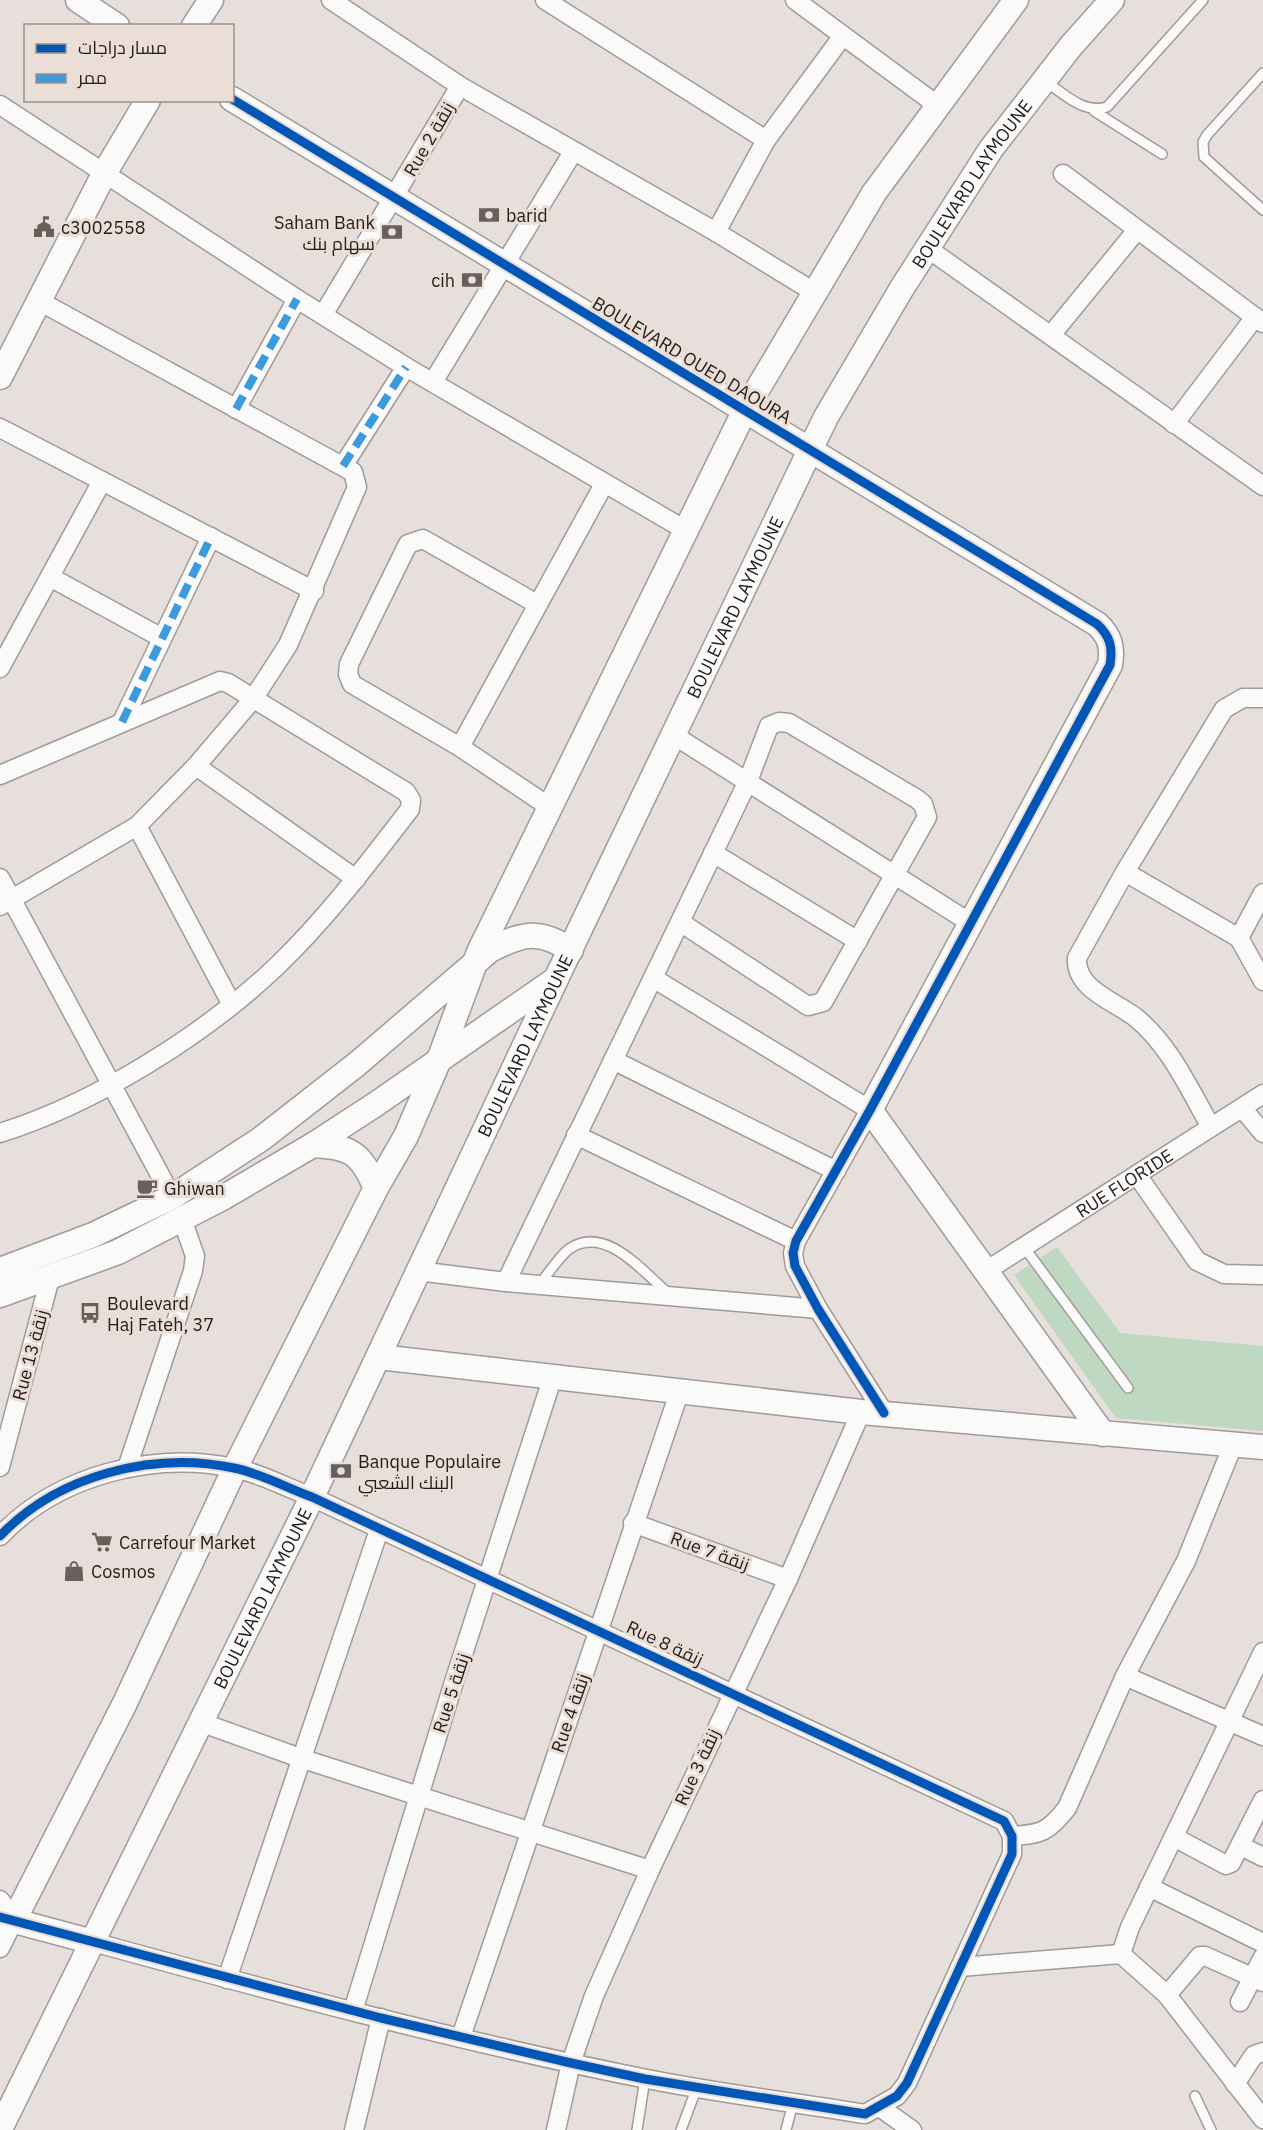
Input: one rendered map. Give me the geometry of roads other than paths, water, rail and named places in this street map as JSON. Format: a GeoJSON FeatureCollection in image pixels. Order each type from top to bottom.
{"type":"FeatureCollection","features":[{"type":"Feature","properties":{"kind":"street"},"geometry":{"type":"LineString","coordinates":[[78,0],[114,24]]}},
{"type":"Feature","properties":{"kind":"street"},"geometry":{"type":"LineString","coordinates":[[195,24],[212,0]]}},
{"type":"Feature","properties":{"kind":"street"},"geometry":{"type":"LineString","coordinates":[[545,0],[766,140]]}},
{"type":"Feature","properties":{"kind":"street"},"geometry":{"type":"LineString","coordinates":[[795,0],[842,37],[937,105]]}},
{"type":"Feature","properties":{"kind":"street"},"geometry":{"type":"LineString","coordinates":[[0,1948],[7,1918],[124,1705],[235,1468],[376,1188],[406,1136],[439,1060],[474,963],[744,412],[874,193],[1016,0]]}},
{"type":"Feature","properties":{"kind":"street","name":"BOULEVARD LAYMOUNE"},"geometry":{"type":"LineString","coordinates":[[0,2129],[312,1497],[556,979],[675,736],[810,449],[878,328],[990,149],[1043,80],[1112,0]]}},
{"type":"Feature","properties":{"kind":"street"},"geometry":{"type":"LineString","coordinates":[[342,3],[460,86],[716,232],[814,292]]}},
{"type":"Feature","properties":{"kind":"street"},"geometry":{"type":"LineString","coordinates":[[716,232],[766,140],[842,37]]}},
{"type":"Feature","properties":{"kind":"street","name":"Rue 2 زنقة"},"geometry":{"type":"LineString","coordinates":[[324,315],[460,86]]}},
{"type":"Feature","properties":{"kind":"street","name":"BOULEVARD OUED DAOURA"},"geometry":{"type":"LineString","coordinates":[[234,100],[744,412],[810,449],[1097,624],[1111,644],[1110,665],[969,922]]}},
{"type":"Feature","properties":{"kind":"street"},"geometry":{"type":"LineString","coordinates":[[1,370],[105,172],[146,102]]}},
{"type":"Feature","properties":{"kind":"street"},"geometry":{"type":"LineString","coordinates":[[2,111],[105,172],[297,299],[406,366],[687,531]]}},
{"type":"Feature","properties":{"kind":"street"},"geometry":{"type":"LineString","coordinates":[[433,382],[573,152]]}},
{"type":"Feature","properties":{"kind":"street"},"geometry":{"type":"LineString","coordinates":[[1062,174],[1259,320],[1174,424]]}},
{"type":"Feature","properties":{"kind":"street"},"geometry":{"type":"LineString","coordinates":[[1051,335],[1137,230]]}},
{"type":"Feature","properties":{"kind":"street"},"geometry":{"type":"LineString","coordinates":[[927,248],[1263,486]]}},
{"type":"Feature","properties":{"kind":"street"},"geometry":{"type":"LineString","coordinates":[[236,409],[297,299]]}},
{"type":"Feature","properties":{"kind":"street"},"geometry":{"type":"LineString","coordinates":[[6,904],[137,826],[196,766],[253,699],[288,645],[314,591],[357,487],[353,472],[343,466],[39,301]]}},
{"type":"Feature","properties":{"kind":"street"},"geometry":{"type":"LineString","coordinates":[[343,466],[406,366]]}},
{"type":"Feature","properties":{"kind":"street"},"geometry":{"type":"LineString","coordinates":[[0,428],[314,591]]}},
{"type":"Feature","properties":{"kind":"street"},"geometry":{"type":"LineString","coordinates":[[0,668],[102,481]]}},
{"type":"Feature","properties":{"kind":"street"},"geometry":{"type":"LineString","coordinates":[[460,747],[604,484]]}},
{"type":"Feature","properties":{"kind":"street"},"geometry":{"type":"LineString","coordinates":[[122,722],[211,537]]}},
{"type":"Feature","properties":{"kind":"street"},"geometry":{"type":"LineString","coordinates":[[537,604],[423,538],[408,544],[350,664],[348,674],[352,684],[460,747],[551,808]]}},
{"type":"Feature","properties":{"kind":"street"},"geometry":{"type":"LineString","coordinates":[[50,577],[162,639]]}},
{"type":"Feature","properties":{"kind":"street"},"geometry":{"type":"LineString","coordinates":[[0,775],[220,681],[406,792],[411,800],[410,809],[356,879],[279,964],[218,1018],[112,1084],[19,1127],[0,1133]]}},
{"type":"Feature","properties":{"kind":"street"},"geometry":{"type":"LineString","coordinates":[[1211,1127],[1157,1038],[1134,1016],[1085,982],[1078,971],[1080,951],[1125,872],[1224,710],[1243,698],[1263,698]]}},
{"type":"Feature","properties":{"kind":"street"},"geometry":{"type":"LineString","coordinates":[[506,1282],[576,1135],[748,781],[769,726],[779,722],[789,723],[923,804],[927,817],[823,1002],[808,1006],[680,921]]}},
{"type":"Feature","properties":{"kind":"street"},"geometry":{"type":"LineString","coordinates":[[675,736],[969,922],[870,1110],[796,1241],[793,1253],[795,1266],[873,1412]]}},
{"type":"Feature","properties":{"kind":"street"},"geometry":{"type":"LineString","coordinates":[[196,766],[356,879]]}},
{"type":"Feature","properties":{"kind":"street"},"geometry":{"type":"LineString","coordinates":[[137,826],[232,1005]]}},
{"type":"Feature","properties":{"kind":"street"},"geometry":{"type":"LineString","coordinates":[[713,853],[858,941]]}},
{"type":"Feature","properties":{"kind":"street"},"geometry":{"type":"LineString","coordinates":[[1125,872],[1239,938],[1263,981]]}},
{"type":"Feature","properties":{"kind":"street"},"geometry":{"type":"LineString","coordinates":[[0,878],[6,904],[112,1084],[172,1197]]}},
{"type":"Feature","properties":{"kind":"street"},"geometry":{"type":"LineString","coordinates":[[1239,938],[1263,893]]}},
{"type":"Feature","properties":{"kind":"street"},"geometry":{"type":"LineString","coordinates":[[0,1270],[93,1235],[172,1197],[261,1139],[357,1064],[490,950],[510,940],[531,934],[546,935],[571,950]]}},
{"type":"Feature","properties":{"kind":"street"},"geometry":{"type":"LineString","coordinates":[[653,978],[870,1110],[1103,1434]]}},
{"type":"Feature","properties":{"kind":"street"},"geometry":{"type":"LineString","coordinates":[[0,1295],[118,1252],[182,1219],[313,1145],[556,979]]}},
{"type":"Feature","properties":{"kind":"street"},"geometry":{"type":"LineString","coordinates":[[613,1060],[836,1171]]}},
{"type":"Feature","properties":{"kind":"street","name":"RUE FLORIDE"},"geometry":{"type":"LineString","coordinates":[[986,1271],[1263,1094]]}},
{"type":"Feature","properties":{"kind":"street"},"geometry":{"type":"LineString","coordinates":[[1242,1108],[1263,1133]]}},
{"type":"Feature","properties":{"kind":"street"},"geometry":{"type":"LineString","coordinates":[[576,1135],[796,1241]]}},
{"type":"Feature","properties":{"kind":"street"},"geometry":{"type":"LineString","coordinates":[[313,1145],[335,1146],[357,1155],[366,1167],[376,1188]]}},
{"type":"Feature","properties":{"kind":"street"},"geometry":{"type":"LineString","coordinates":[[1137,1175],[1197,1261],[1224,1274],[1263,1275]]}},
{"type":"Feature","properties":{"kind":"street"},"geometry":{"type":"LineString","coordinates":[[128,1468],[193,1271],[195,1256],[182,1219]]}},
{"type":"Feature","properties":{"kind":"street"},"geometry":{"type":"LineString","coordinates":[[418,1271],[506,1282],[818,1309]]}},
{"type":"Feature","properties":{"kind":"street","name":"Rue 13 زنقة"},"geometry":{"type":"LineString","coordinates":[[0,1467],[50,1278]]}},
{"type":"Feature","properties":{"kind":"street"},"geometry":{"type":"LineString","coordinates":[[379,1357],[873,1412],[1263,1448]]}},
{"type":"Feature","properties":{"kind":"street","name":"Rue 5 زنقة"},"geometry":{"type":"LineString","coordinates":[[353,2011],[419,1795],[554,1376]]}},
{"type":"Feature","properties":{"kind":"street","name":"Rue 4 زنقة"},"geometry":{"type":"LineString","coordinates":[[461,2037],[528,1832],[680,1390]]}},
{"type":"Feature","properties":{"kind":"street","name":"Rue 3 زنقة"},"geometry":{"type":"LineString","coordinates":[[556,2130],[571,2063],[594,1996],[732,1692],[873,1412]]}},
{"type":"Feature","properties":{"kind":"street"},"geometry":{"type":"LineString","coordinates":[[7,1918],[353,2011],[571,2063],[645,2079],[866,2114],[880,2108],[897,2096],[907,2083],[1012,1854],[1008,1828],[1039,1834],[1053,1825],[1067,1808],[1125,1676],[1186,1561],[1233,1445]]}},
{"type":"Feature","properties":{"kind":"street","name":"Rue 8 زنقة"},"geometry":{"type":"LineString","coordinates":[[0,1536],[44,1500],[81,1481],[128,1468],[181,1462],[235,1468],[312,1497],[599,1630],[732,1692],[1008,1828]]}},
{"type":"Feature","properties":{"kind":"street","name":"Rue 7 زنقة"},"geometry":{"type":"LineString","coordinates":[[633,1523],[788,1579]]}},
{"type":"Feature","properties":{"kind":"street"},"geometry":{"type":"LineString","coordinates":[[227,1978],[379,1530]]}},
{"type":"Feature","properties":{"kind":"street"},"geometry":{"type":"LineString","coordinates":[[1121,1954],[1130,1927],[1263,1652]]}},
{"type":"Feature","properties":{"kind":"street"},"geometry":{"type":"LineString","coordinates":[[1125,1676],[1263,1736]]}},
{"type":"Feature","properties":{"kind":"street"},"geometry":{"type":"LineString","coordinates":[[200,1722],[300,1758],[650,1870]]}},
{"type":"Feature","properties":{"kind":"street"},"geometry":{"type":"LineString","coordinates":[[1174,1837],[1226,1865],[1235,1859],[1263,1800]]}},
{"type":"Feature","properties":{"kind":"street"},"geometry":{"type":"LineString","coordinates":[[1241,1846],[1263,1857]]}},
{"type":"Feature","properties":{"kind":"street"},"geometry":{"type":"LineString","coordinates":[[1149,1887],[1263,1943]]}},
{"type":"Feature","properties":{"kind":"street"},"geometry":{"type":"LineString","coordinates":[[0,1900],[7,1918]]}},
{"type":"Feature","properties":{"kind":"street"},"geometry":{"type":"LineString","coordinates":[[960,1967],[1121,1954],[1167,1995],[1263,2119]]}},
{"type":"Feature","properties":{"kind":"street"},"geometry":{"type":"LineString","coordinates":[[1167,1995],[1200,1956],[1205,1956],[1257,1980]]}},
{"type":"Feature","properties":{"kind":"street"},"geometry":{"type":"LineString","coordinates":[[1240,2002],[1257,1980],[1263,1957]]}},
{"type":"Feature","properties":{"kind":"street"},"geometry":{"type":"LineString","coordinates":[[354,2130],[381,2018]]}},
{"type":"Feature","properties":{"kind":"street"},"geometry":{"type":"LineString","coordinates":[[1235,2084],[1254,2055],[1263,2052]]}},
{"type":"Feature","properties":{"kind":"street"},"geometry":{"type":"LineString","coordinates":[[880,2108],[912,2130]]}},
{"type":"Feature","properties":{"kind":"lane"},"geometry":{"type":"LineString","coordinates":[[1094,111],[1107,107],[1203,0]]}},
{"type":"Feature","properties":{"kind":"lane"},"geometry":{"type":"LineString","coordinates":[[1263,74],[1207,135],[1202,150],[1204,157],[1263,210]]}},
{"type":"Feature","properties":{"kind":"lane"},"geometry":{"type":"LineString","coordinates":[[1043,80],[1162,154]]}},
{"type":"Feature","properties":{"kind":"lane"},"geometry":{"type":"LineString","coordinates":[[539,1285],[567,1251],[581,1242],[600,1241],[621,1252],[671,1296]]}},
{"type":"Feature","properties":{"kind":"lane"},"geometry":{"type":"LineString","coordinates":[[1024,1248],[1128,1388]]}},
{"type":"Feature","properties":{"kind":"lane"},"geometry":{"type":"LineString","coordinates":[[637,2130],[645,2079]]}},
{"type":"Feature","properties":{"kind":"lane"},"geometry":{"type":"LineString","coordinates":[[681,2130],[697,2087]]}},
{"type":"Feature","properties":{"kind":"lane"},"geometry":{"type":"LineString","coordinates":[[1195,2096],[1212,2130]]}},
{"type":"Feature","properties":{"kind":"lane"},"geometry":{"type":"LineString","coordinates":[[786,2130],[793,2103]]}},
{"type":"Feature","properties":{"kind":"place","name":"barid"},"geometry":{"type":"Point","coordinates":[489,215]}},
{"type":"Feature","properties":{"kind":"place","name":"c3002558"},"geometry":{"type":"Point","coordinates":[44,227]}},
{"type":"Feature","properties":{"kind":"place","name":"Saham Bank سهام بنك"},"geometry":{"type":"Point","coordinates":[392,232]}},
{"type":"Feature","properties":{"kind":"place","name":"cih"},"geometry":{"type":"Point","coordinates":[472,280]}},
{"type":"Feature","properties":{"kind":"place","name":"Ghiwan"},"geometry":{"type":"Point","coordinates":[147,1188]}},
{"type":"Feature","properties":{"kind":"place","name":"Boulevard Haj Fateh, 37"},"geometry":{"type":"Point","coordinates":[90,1313]}},
{"type":"Feature","properties":{"kind":"place","name":"Banque Populaire البنك الشعبي"},"geometry":{"type":"Point","coordinates":[341,1471]}},
{"type":"Feature","properties":{"kind":"place","name":"Carrefour Market"},"geometry":{"type":"Point","coordinates":[102,1542]}},
{"type":"Feature","properties":{"kind":"place","name":"Cosmos"},"geometry":{"type":"Point","coordinates":[74,1571]}}]}
